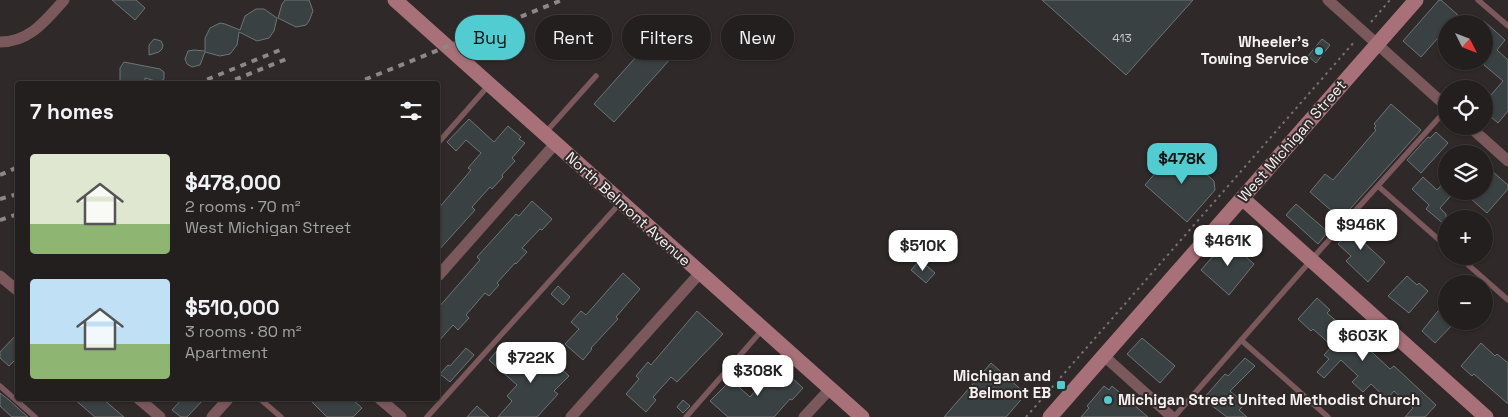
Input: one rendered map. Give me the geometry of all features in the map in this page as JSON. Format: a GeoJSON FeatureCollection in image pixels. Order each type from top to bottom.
{"type":"FeatureCollection","features":[{"type":"Feature","properties":{"kind":"main road","name":"North Belmont Avenue"},"geometry":{"type":"LineString","coordinates":[[395,0],[862,417]]}},
{"type":"Feature","properties":{"kind":"main road","name":"West Michigan Street"},"geometry":{"type":"LineString","coordinates":[[1050,417],[1416,0]]}},
{"type":"Feature","properties":{"kind":"main road"},"geometry":{"type":"LineString","coordinates":[[1242,198],[1486,417]]}},
{"type":"Feature","properties":{"kind":"street"},"geometry":{"type":"LineString","coordinates":[[0,42],[15,40],[33,32],[40,27],[64,0]]}},
{"type":"Feature","properties":{"kind":"street"},"geometry":{"type":"LineString","coordinates":[[1328,0],[1438,99]]}},
{"type":"Feature","properties":{"kind":"street"},"geometry":{"type":"LineString","coordinates":[[1479,135],[1508,161]]}},
{"type":"Feature","properties":{"kind":"street"},"geometry":{"type":"LineString","coordinates":[[440,274],[550,139]]}},
{"type":"Feature","properties":{"kind":"street"},"geometry":{"type":"LineString","coordinates":[[571,417],[700,273]]}},
{"type":"Feature","properties":{"kind":"street"},"geometry":{"type":"LineString","coordinates":[[0,276],[15,288]]}},
{"type":"Feature","properties":{"kind":"street"},"geometry":{"type":"LineString","coordinates":[[1104,356],[1173,417]]}},
{"type":"Feature","properties":{"kind":"street"},"geometry":{"type":"LineString","coordinates":[[804,417],[830,389]]}},
{"type":"Feature","properties":{"kind":"street"},"geometry":{"type":"LineString","coordinates":[[141,401],[160,417]]}},
{"type":"Feature","properties":{"kind":"street"},"geometry":{"type":"LineString","coordinates":[[212,417],[226,401]]}},
{"type":"Feature","properties":{"kind":"street"},"geometry":{"type":"LineString","coordinates":[[382,401],[401,417]]}},
{"type":"Feature","properties":{"kind":"lane"},"geometry":{"type":"LineString","coordinates":[[1478,0],[1508,26]]}},
{"type":"Feature","properties":{"kind":"lane"},"geometry":{"type":"LineString","coordinates":[[550,139],[596,76]]}},
{"type":"Feature","properties":{"kind":"lane"},"geometry":{"type":"LineString","coordinates":[[440,142],[489,85]]}},
{"type":"Feature","properties":{"kind":"lane"},"geometry":{"type":"LineString","coordinates":[[1173,417],[1438,119]]}},
{"type":"Feature","properties":{"kind":"lane"},"geometry":{"type":"LineString","coordinates":[[1378,186],[1438,239]]}},
{"type":"Feature","properties":{"kind":"lane"},"geometry":{"type":"LineString","coordinates":[[427,417],[621,202]]}},
{"type":"Feature","properties":{"kind":"lane"},"geometry":{"type":"LineString","coordinates":[[1468,265],[1508,300]]}},
{"type":"Feature","properties":{"kind":"lane"},"geometry":{"type":"LineString","coordinates":[[686,417],[763,329]]}},
{"type":"Feature","properties":{"kind":"lane"},"geometry":{"type":"LineString","coordinates":[[1241,340],[1328,417]]}},
{"type":"Feature","properties":{"kind":"lane"},"geometry":{"type":"LineString","coordinates":[[0,386],[15,399]]}},
{"type":"Feature","properties":{"kind":"lane"},"geometry":{"type":"LineString","coordinates":[[17,401],[35,417]]}},
{"type":"Feature","properties":{"kind":"lane"},"geometry":{"type":"LineString","coordinates":[[262,401],[281,417]]}},
{"type":"Feature","properties":{"kind":"path"},"geometry":{"type":"LineString","coordinates":[[1371,22],[1390,0]]}},
{"type":"Feature","properties":{"kind":"path"},"geometry":{"type":"LineString","coordinates":[[1026,417],[1357,40]]}},
{"type":"Feature","properties":{"kind":"building"},"geometry":{"type":"Polygon","coordinates":[[[112,0],[136,0],[145,8],[135,20],[112,0]]]}},
{"type":"Feature","properties":{"kind":"building"},"geometry":{"type":"Polygon","coordinates":[[[285,0],[309,0],[313,11],[306,25],[296,27],[278,18],[285,0]]]}},
{"type":"Feature","properties":{"kind":"building"},"geometry":{"type":"Polygon","coordinates":[[[1042,0],[1193,0],[1126,75],[1042,0]]]}},
{"type":"Feature","properties":{"kind":"building"},"geometry":{"type":"Polygon","coordinates":[[[1439,0],[1458,15],[1438,15],[1438,38],[1421,57],[1403,41],[1439,0]]]}},
{"type":"Feature","properties":{"kind":"building"},"geometry":{"type":"Polygon","coordinates":[[[256,9],[264,9],[277,18],[274,31],[269,38],[257,41],[239,32],[237,45],[230,54],[220,56],[205,52],[200,65],[192,67],[187,64],[185,59],[188,51],[205,51],[205,38],[210,28],[220,23],[240,30],[245,16],[256,9]]]}},
{"type":"Feature","properties":{"kind":"building"},"geometry":{"type":"Polygon","coordinates":[[[1493,29],[1505,40],[1497,50],[1508,60],[1508,111],[1498,123],[1493,119],[1493,93],[1503,81],[1490,70],[1493,70],[1493,29]]]}},
{"type":"Feature","properties":{"kind":"building"},"geometry":{"type":"Polygon","coordinates":[[[154,39],[161,41],[162,49],[149,55],[149,45],[154,39]]]}},
{"type":"Feature","properties":{"kind":"building","name":"Wheeler's Towing Service"},"geometry":{"type":"Polygon","coordinates":[[[1322,39],[1330,45],[1316,63],[1308,56],[1322,39]]]}},
{"type":"Feature","properties":{"kind":"building"},"geometry":{"type":"Polygon","coordinates":[[[633,60],[669,60],[614,122],[594,104],[633,60]]]}},
{"type":"Feature","properties":{"kind":"building"},"geometry":{"type":"Polygon","coordinates":[[[124,62],[160,69],[164,72],[164,79],[156,81],[145,78],[145,81],[120,81],[120,68],[124,62]]]}},
{"type":"Feature","properties":{"kind":"building"},"geometry":{"type":"Polygon","coordinates":[[[1391,104],[1421,130],[1341,219],[1310,192],[1325,174],[1333,180],[1376,130],[1374,124],[1391,104]]]}},
{"type":"Feature","properties":{"kind":"building"},"geometry":{"type":"Polygon","coordinates":[[[469,119],[494,142],[508,126],[525,143],[512,158],[515,161],[502,175],[503,177],[492,189],[490,187],[472,207],[475,210],[440,249],[440,207],[471,170],[468,168],[481,153],[466,140],[456,151],[447,142],[469,119]]]}},
{"type":"Feature","properties":{"kind":"building"},"geometry":{"type":"Polygon","coordinates":[[[1436,132],[1448,143],[1446,145],[1438,145],[1438,154],[1421,173],[1407,160],[1428,137],[1430,138],[1436,132]]]}},
{"type":"Feature","properties":{"kind":"building"},"geometry":{"type":"Polygon","coordinates":[[[1177,148],[1214,181],[1215,190],[1187,222],[1145,185],[1177,148]]]}},
{"type":"Feature","properties":{"kind":"building"},"geometry":{"type":"Polygon","coordinates":[[[1493,172],[1508,185],[1508,189],[1490,210],[1484,210],[1472,200],[1493,200],[1493,172]]]}},
{"type":"Feature","properties":{"kind":"building"},"geometry":{"type":"Polygon","coordinates":[[[1423,177],[1438,189],[1438,200],[1447,200],[1440,208],[1442,210],[1438,210],[1438,219],[1426,209],[1429,205],[1412,189],[1423,177]]]}},
{"type":"Feature","properties":{"kind":"building"},"geometry":{"type":"Polygon","coordinates":[[[532,201],[552,219],[522,248],[527,252],[497,283],[499,285],[489,296],[485,293],[466,315],[469,318],[458,330],[453,325],[440,340],[440,306],[480,260],[477,257],[516,214],[519,216],[532,201]]]}},
{"type":"Feature","properties":{"kind":"building"},"geometry":{"type":"Polygon","coordinates":[[[1296,204],[1328,232],[1318,244],[1286,215],[1296,204]]]}},
{"type":"Feature","properties":{"kind":"building"},"geometry":{"type":"Polygon","coordinates":[[[1357,216],[1371,228],[1361,240],[1385,262],[1368,282],[1346,261],[1351,256],[1338,244],[1352,228],[1349,225],[1357,216]]]}},
{"type":"Feature","properties":{"kind":"building"},"geometry":{"type":"Polygon","coordinates":[[[1227,240],[1254,264],[1229,295],[1201,270],[1227,240]]]}},
{"type":"Feature","properties":{"kind":"building"},"geometry":{"type":"Polygon","coordinates":[[[920,260],[935,273],[926,283],[911,270],[920,260]]]}},
{"type":"Feature","properties":{"kind":"building"},"geometry":{"type":"Polygon","coordinates":[[[623,273],[640,289],[616,317],[618,319],[591,348],[583,360],[565,344],[579,329],[571,322],[581,311],[586,315],[623,273]]]}},
{"type":"Feature","properties":{"kind":"building"},"geometry":{"type":"Polygon","coordinates":[[[1407,276],[1417,285],[1419,283],[1428,291],[1409,313],[1388,296],[1407,276]]]}},
{"type":"Feature","properties":{"kind":"building"},"geometry":{"type":"Polygon","coordinates":[[[558,286],[570,297],[563,305],[551,294],[558,286]]]}},
{"type":"Feature","properties":{"kind":"building"},"geometry":{"type":"Polygon","coordinates":[[[1317,298],[1330,310],[1327,313],[1360,344],[1361,342],[1390,369],[1394,366],[1436,405],[1425,417],[1405,417],[1413,408],[1394,391],[1387,399],[1371,384],[1363,392],[1352,382],[1358,376],[1341,360],[1324,378],[1317,372],[1329,359],[1324,355],[1332,346],[1298,319],[1317,298]]]}},
{"type":"Feature","properties":{"kind":"building"},"geometry":{"type":"Polygon","coordinates":[[[697,311],[723,334],[677,382],[671,377],[653,397],[656,400],[646,412],[626,394],[639,379],[636,376],[648,362],[651,365],[697,311]]]}},
{"type":"Feature","properties":{"kind":"building"},"geometry":{"type":"Polygon","coordinates":[[[1438,311],[1438,330],[1447,330],[1435,343],[1422,331],[1438,311]]]}},
{"type":"Feature","properties":{"kind":"building"},"geometry":{"type":"Polygon","coordinates":[[[15,336],[15,360],[9,366],[0,358],[0,352],[15,336]]]}},
{"type":"Feature","properties":{"kind":"building"},"geometry":{"type":"Polygon","coordinates":[[[1142,338],[1175,366],[1160,383],[1127,354],[1142,338]]]}},
{"type":"Feature","properties":{"kind":"building"},"geometry":{"type":"Polygon","coordinates":[[[1481,343],[1495,356],[1497,354],[1508,363],[1508,404],[1474,374],[1472,376],[1461,366],[1481,343]]]}},
{"type":"Feature","properties":{"kind":"building"},"geometry":{"type":"Polygon","coordinates":[[[466,348],[474,355],[450,382],[440,374],[466,348]]]}},
{"type":"Feature","properties":{"kind":"building"},"geometry":{"type":"Polygon","coordinates":[[[540,349],[569,376],[554,391],[558,394],[537,417],[498,417],[512,401],[507,396],[517,385],[489,360],[497,351],[519,371],[540,349]]]}},
{"type":"Feature","properties":{"kind":"building"},"geometry":{"type":"Polygon","coordinates":[[[1245,358],[1255,366],[1230,391],[1245,404],[1239,410],[1247,417],[1227,417],[1203,399],[1225,374],[1228,376],[1245,358]]]}},
{"type":"Feature","properties":{"kind":"building"},"geometry":{"type":"Polygon","coordinates":[[[991,363],[1026,394],[1006,417],[944,417],[991,363]]]}},
{"type":"Feature","properties":{"kind":"building"},"geometry":{"type":"Polygon","coordinates":[[[780,367],[803,388],[774,417],[728,417],[710,401],[731,380],[750,397],[780,367]]]}},
{"type":"Feature","properties":{"kind":"building","name":"Michigan Street United Methodist Church"},"geometry":{"type":"Polygon","coordinates":[[[1104,386],[1109,390],[1112,386],[1148,417],[1081,417],[1089,408],[1087,406],[1104,386]]]}},
{"type":"Feature","properties":{"kind":"building"},"geometry":{"type":"Polygon","coordinates":[[[0,393],[28,417],[12,417],[0,406],[0,393]]]}},
{"type":"Feature","properties":{"kind":"building"},"geometry":{"type":"Polygon","coordinates":[[[683,400],[690,406],[683,413],[677,407],[683,400]]]}},
{"type":"Feature","properties":{"kind":"building"},"geometry":{"type":"Polygon","coordinates":[[[76,401],[105,401],[124,417],[95,417],[76,401]]]}},
{"type":"Feature","properties":{"kind":"building"},"geometry":{"type":"Polygon","coordinates":[[[180,401],[202,401],[187,417],[181,417],[172,410],[180,401]]]}},
{"type":"Feature","properties":{"kind":"building"},"geometry":{"type":"Polygon","coordinates":[[[311,401],[354,401],[362,408],[353,417],[327,417],[311,401]]]}},
{"type":"Feature","properties":{"kind":"building"},"geometry":{"type":"Polygon","coordinates":[[[477,406],[489,417],[467,417],[477,406]]]}},
{"type":"Feature","properties":{"kind":"railway"},"geometry":{"type":"LineString","coordinates":[[361,81],[562,0]]}},
{"type":"Feature","properties":{"kind":"railway"},"geometry":{"type":"LineString","coordinates":[[203,81],[280,50]]}},
{"type":"Feature","properties":{"kind":"railway"},"geometry":{"type":"LineString","coordinates":[[232,81],[289,58]]}},
{"type":"Feature","properties":{"kind":"railway"},"geometry":{"type":"LineString","coordinates":[[0,175],[15,168]]}},
{"type":"Feature","properties":{"kind":"railway"},"geometry":{"type":"LineString","coordinates":[[0,199],[15,195]]}},
{"type":"Feature","properties":{"kind":"railway"},"geometry":{"type":"LineString","coordinates":[[0,220],[15,215]]}},
{"type":"Feature","properties":{"kind":"place","name":"Wheeler's Towing Service"},"geometry":{"type":"Point","coordinates":[1319,51]}},
{"type":"Feature","properties":{"kind":"place","name":"Michigan and Belmont EB"},"geometry":{"type":"Point","coordinates":[1061,385]}},
{"type":"Feature","properties":{"kind":"place","name":"Michigan Street United Methodist Church"},"geometry":{"type":"Point","coordinates":[1108,400]}}]}
